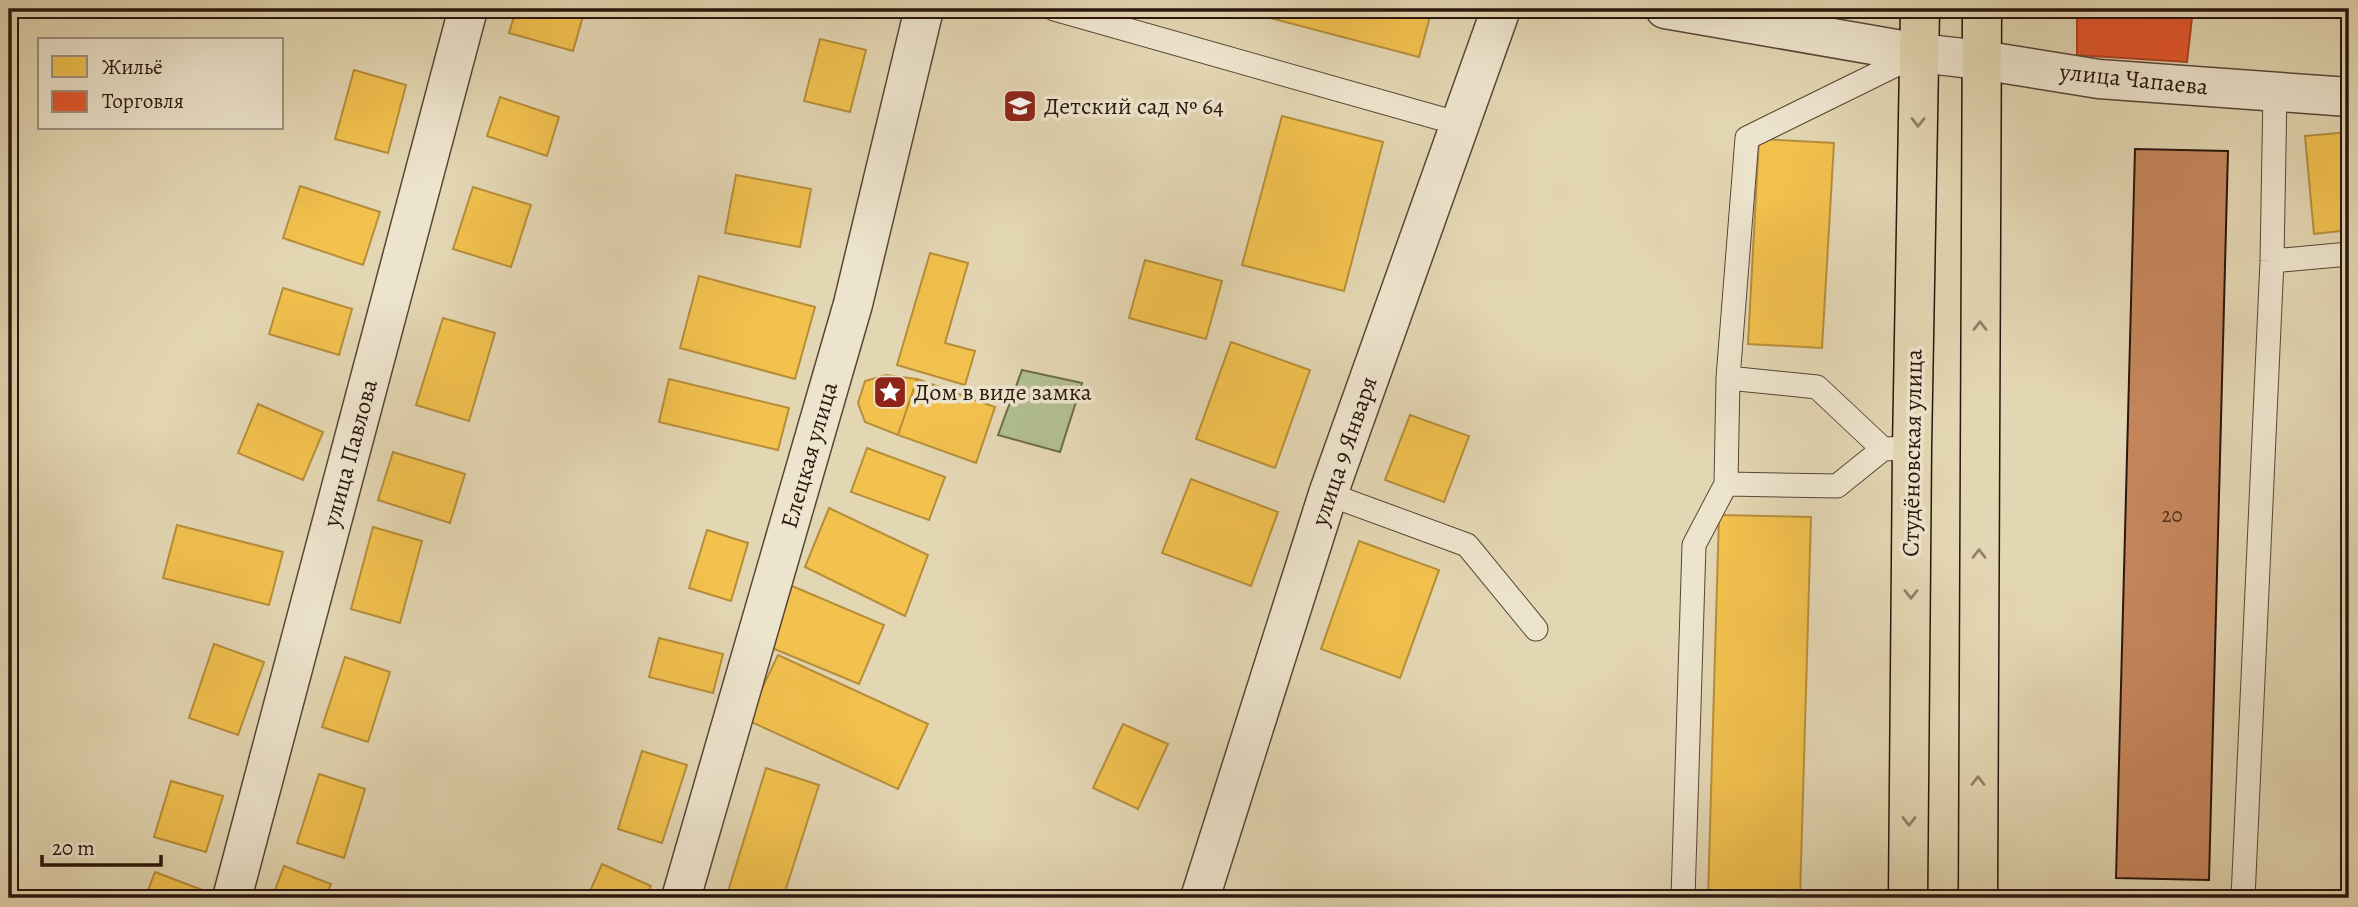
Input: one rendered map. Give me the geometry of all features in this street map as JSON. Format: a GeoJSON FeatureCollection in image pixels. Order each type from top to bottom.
{"type":"FeatureCollection","features":[{"type":"Feature","properties":{"kind":"main road","name":"Студёновская улица"},"geometry":{"type":"LineString","coordinates":[[1908,898],[1898,449],[1920,9]]}},
{"type":"Feature","properties":{"kind":"main road"},"geometry":{"type":"LineString","coordinates":[[1978,898],[1982,9]]}},
{"type":"Feature","properties":{"kind":"street","name":"улица Павлова"},"geometry":{"type":"LineString","coordinates":[[232,898],[468,9]]}},
{"type":"Feature","properties":{"kind":"street","name":"Елецкая улица"},"geometry":{"type":"LineString","coordinates":[[681,898],[853,304],[925,9]]}},
{"type":"Feature","properties":{"kind":"street","name":"улица 9 Января"},"geometry":{"type":"LineString","coordinates":[[1200,898],[1328,494],[1500,9]]}},
{"type":"Feature","properties":{"kind":"street"},"geometry":{"type":"LineString","coordinates":[[1665,9],[1919,53]]}},
{"type":"Feature","properties":{"kind":"street","name":"улица Чапаева"},"geometry":{"type":"LineString","coordinates":[[1919,53],[2099,79],[2349,97]]}},
{"type":"Feature","properties":{"kind":"lane"},"geometry":{"type":"LineString","coordinates":[[1054,9],[1460,124]]}},
{"type":"Feature","properties":{"kind":"lane"},"geometry":{"type":"LineString","coordinates":[[1684,898],[1694,545],[1726,484],[1728,377],[1747,138],[1919,53]]}},
{"type":"Feature","properties":{"kind":"lane"},"geometry":{"type":"LineString","coordinates":[[2243,898],[2272,261],[2275,92]]}},
{"type":"Feature","properties":{"kind":"lane"},"geometry":{"type":"LineString","coordinates":[[2272,261],[2349,254]]}},
{"type":"Feature","properties":{"kind":"lane"},"geometry":{"type":"LineString","coordinates":[[1726,484],[1837,486],[1898,449],[1817,387],[1728,377]]}},
{"type":"Feature","properties":{"kind":"lane"},"geometry":{"type":"LineString","coordinates":[[1328,494],[1467,545],[1536,629]]}},
{"type":"Feature","properties":{"kind":"green space"},"geometry":{"type":"Polygon","coordinates":[[[1022,370],[1082,383],[1060,452],[998,435],[1022,370]]]}},
{"type":"Feature","properties":{"kind":"building: Жильё"},"geometry":{"type":"Polygon","coordinates":[[[516,9],[585,9],[573,51],[509,33],[516,9]]]}},
{"type":"Feature","properties":{"kind":"building: Жильё"},"geometry":{"type":"Polygon","coordinates":[[[1183,9],[1223,9],[1221,18],[1183,9]]]}},
{"type":"Feature","properties":{"kind":"building: Жильё"},"geometry":{"type":"Polygon","coordinates":[[[1243,9],[1432,9],[1419,57],[1243,9]]]}},
{"type":"Feature","properties":{"kind":"building: Жильё"},"geometry":{"type":"Polygon","coordinates":[[[820,39],[866,50],[850,112],[804,101],[820,39]]]}},
{"type":"Feature","properties":{"kind":"building: Жильё"},"geometry":{"type":"Polygon","coordinates":[[[354,70],[406,85],[388,153],[335,139],[354,70]]]}},
{"type":"Feature","properties":{"kind":"building: Жильё"},"geometry":{"type":"Polygon","coordinates":[[[500,97],[559,117],[547,156],[487,136],[500,97]]]}},
{"type":"Feature","properties":{"kind":"building: Жильё"},"geometry":{"type":"Polygon","coordinates":[[[1282,116],[1383,142],[1344,291],[1242,265],[1282,116]]]}},
{"type":"Feature","properties":{"kind":"building: Жильё"},"geometry":{"type":"Polygon","coordinates":[[[2349,132],[2349,230],[2314,234],[2305,136],[2349,132]]]}},
{"type":"Feature","properties":{"kind":"building: Жильё"},"geometry":{"type":"Polygon","coordinates":[[[1759,139],[1834,143],[1822,348],[1748,344],[1759,139]]]}},
{"type":"Feature","properties":{"kind":"building: Жильё"},"geometry":{"type":"Polygon","coordinates":[[[736,175],[811,189],[800,247],[725,233],[736,175]]]}},
{"type":"Feature","properties":{"kind":"building: Жильё"},"geometry":{"type":"Polygon","coordinates":[[[300,186],[380,212],[363,265],[283,238],[300,186]]]}},
{"type":"Feature","properties":{"kind":"building: Жильё"},"geometry":{"type":"Polygon","coordinates":[[[473,187],[531,205],[511,267],[453,249],[473,187]]]}},
{"type":"Feature","properties":{"kind":"building: Жильё"},"geometry":{"type":"Polygon","coordinates":[[[930,253],[968,263],[945,343],[975,351],[965,385],[897,365],[930,253]]]}},
{"type":"Feature","properties":{"kind":"building: Жильё"},"geometry":{"type":"Polygon","coordinates":[[[1145,260],[1222,281],[1206,339],[1129,318],[1145,260]]]}},
{"type":"Feature","properties":{"kind":"building: Жильё"},"geometry":{"type":"Polygon","coordinates":[[[699,276],[815,307],[795,379],[680,348],[699,276]]]}},
{"type":"Feature","properties":{"kind":"building: Жильё"},"geometry":{"type":"Polygon","coordinates":[[[283,288],[352,309],[339,355],[269,334],[283,288]]]}},
{"type":"Feature","properties":{"kind":"building: Жильё"},"geometry":{"type":"Polygon","coordinates":[[[443,318],[495,333],[469,421],[416,405],[443,318]]]}},
{"type":"Feature","properties":{"kind":"building: Жильё"},"geometry":{"type":"Polygon","coordinates":[[[1231,342],[1310,370],[1275,468],[1196,439],[1231,342]]]}},
{"type":"Feature","properties":{"kind":"building: Жильё"},"geometry":{"type":"Polygon","coordinates":[[[886,375],[917,379],[898,435],[865,422],[858,403],[865,381],[886,375]]]}},
{"type":"Feature","properties":{"kind":"building: Жильё"},"geometry":{"type":"Polygon","coordinates":[[[669,379],[789,408],[778,450],[659,422],[669,379]]]}},
{"type":"Feature","properties":{"kind":"building: Жильё"},"geometry":{"type":"Polygon","coordinates":[[[917,379],[995,407],[976,463],[898,435],[917,379]]]}},
{"type":"Feature","properties":{"kind":"building: Жильё"},"geometry":{"type":"Polygon","coordinates":[[[258,404],[323,432],[303,480],[238,453],[258,404]]]}},
{"type":"Feature","properties":{"kind":"building: Жильё"},"geometry":{"type":"Polygon","coordinates":[[[1410,415],[1469,436],[1444,502],[1385,480],[1410,415]]]}},
{"type":"Feature","properties":{"kind":"building: Жильё"},"geometry":{"type":"Polygon","coordinates":[[[867,448],[945,477],[929,520],[851,492],[867,448]]]}},
{"type":"Feature","properties":{"kind":"building: Жильё"},"geometry":{"type":"Polygon","coordinates":[[[393,452],[465,474],[450,523],[378,500],[393,452]]]}},
{"type":"Feature","properties":{"kind":"building: Жильё"},"geometry":{"type":"Polygon","coordinates":[[[1191,479],[1278,512],[1251,586],[1162,553],[1191,479]]]}},
{"type":"Feature","properties":{"kind":"building: Жильё"},"geometry":{"type":"Polygon","coordinates":[[[829,508],[928,555],[905,616],[805,567],[829,508]]]}},
{"type":"Feature","properties":{"kind":"building: Жильё"},"geometry":{"type":"Polygon","coordinates":[[[1719,515],[1811,517],[1800,898],[1708,898],[1719,515]]]}},
{"type":"Feature","properties":{"kind":"building: Жильё"},"geometry":{"type":"Polygon","coordinates":[[[177,525],[283,552],[269,605],[163,578],[177,525]]]}},
{"type":"Feature","properties":{"kind":"building: Жильё"},"geometry":{"type":"Polygon","coordinates":[[[373,527],[422,541],[400,623],[351,609],[373,527]]]}},
{"type":"Feature","properties":{"kind":"building: Жильё"},"geometry":{"type":"Polygon","coordinates":[[[707,530],[748,543],[731,601],[689,588],[707,530]]]}},
{"type":"Feature","properties":{"kind":"building: Жильё"},"geometry":{"type":"Polygon","coordinates":[[[1359,541],[1439,570],[1400,678],[1321,649],[1359,541]]]}},
{"type":"Feature","properties":{"kind":"building: Жильё"},"geometry":{"type":"Polygon","coordinates":[[[792,586],[884,625],[859,684],[767,646],[792,586]]]}},
{"type":"Feature","properties":{"kind":"building: Жильё"},"geometry":{"type":"Polygon","coordinates":[[[659,638],[723,654],[713,693],[649,677],[659,638]]]}},
{"type":"Feature","properties":{"kind":"building: Жильё"},"geometry":{"type":"Polygon","coordinates":[[[214,644],[264,662],[238,735],[189,718],[214,644]]]}},
{"type":"Feature","properties":{"kind":"building: Жильё"},"geometry":{"type":"Polygon","coordinates":[[[778,655],[928,724],[898,789],[747,720],[778,655]]]}},
{"type":"Feature","properties":{"kind":"building: Жильё"},"geometry":{"type":"Polygon","coordinates":[[[345,657],[390,672],[368,742],[322,727],[345,657]]]}},
{"type":"Feature","properties":{"kind":"building: Жильё"},"geometry":{"type":"Polygon","coordinates":[[[1123,724],[1168,744],[1138,809],[1093,788],[1123,724]]]}},
{"type":"Feature","properties":{"kind":"building: Жильё"},"geometry":{"type":"Polygon","coordinates":[[[642,751],[687,765],[662,843],[618,829],[642,751]]]}},
{"type":"Feature","properties":{"kind":"building: Жильё"},"geometry":{"type":"Polygon","coordinates":[[[766,768],[819,785],[783,898],[726,898],[766,768]]]}},
{"type":"Feature","properties":{"kind":"building: Жильё"},"geometry":{"type":"Polygon","coordinates":[[[319,774],[365,789],[344,858],[297,843],[319,774]]]}},
{"type":"Feature","properties":{"kind":"building: Жильё"},"geometry":{"type":"Polygon","coordinates":[[[171,781],[223,796],[206,852],[154,837],[171,781]]]}},
{"type":"Feature","properties":{"kind":"building: Жильё"},"geometry":{"type":"Polygon","coordinates":[[[602,864],[651,886],[645,898],[587,898],[602,864]]]}},
{"type":"Feature","properties":{"kind":"building: Жильё"},"geometry":{"type":"Polygon","coordinates":[[[284,866],[331,884],[325,898],[272,898],[284,866]]]}},
{"type":"Feature","properties":{"kind":"building: Жильё"},"geometry":{"type":"Polygon","coordinates":[[[155,872],[205,891],[202,898],[145,898],[155,872]]]}},
{"type":"Feature","properties":{"kind":"building: Торговля"},"geometry":{"type":"Polygon","coordinates":[[[2077,9],[2193,9],[2187,62],[2077,55],[2077,9]]]}},
{"type":"Feature","properties":{"kind":"building: Прочее"},"geometry":{"type":"Polygon","coordinates":[[[2135,149],[2228,151],[2209,880],[2116,878],[2135,149]]]}},
{"type":"Feature","properties":{"kind":"place","name":"Детский сад № 64"},"geometry":{"type":"Point","coordinates":[1020,106]}},
{"type":"Feature","properties":{"kind":"place","name":"Дом в виде замка"},"geometry":{"type":"Point","coordinates":[890,392]}}]}
